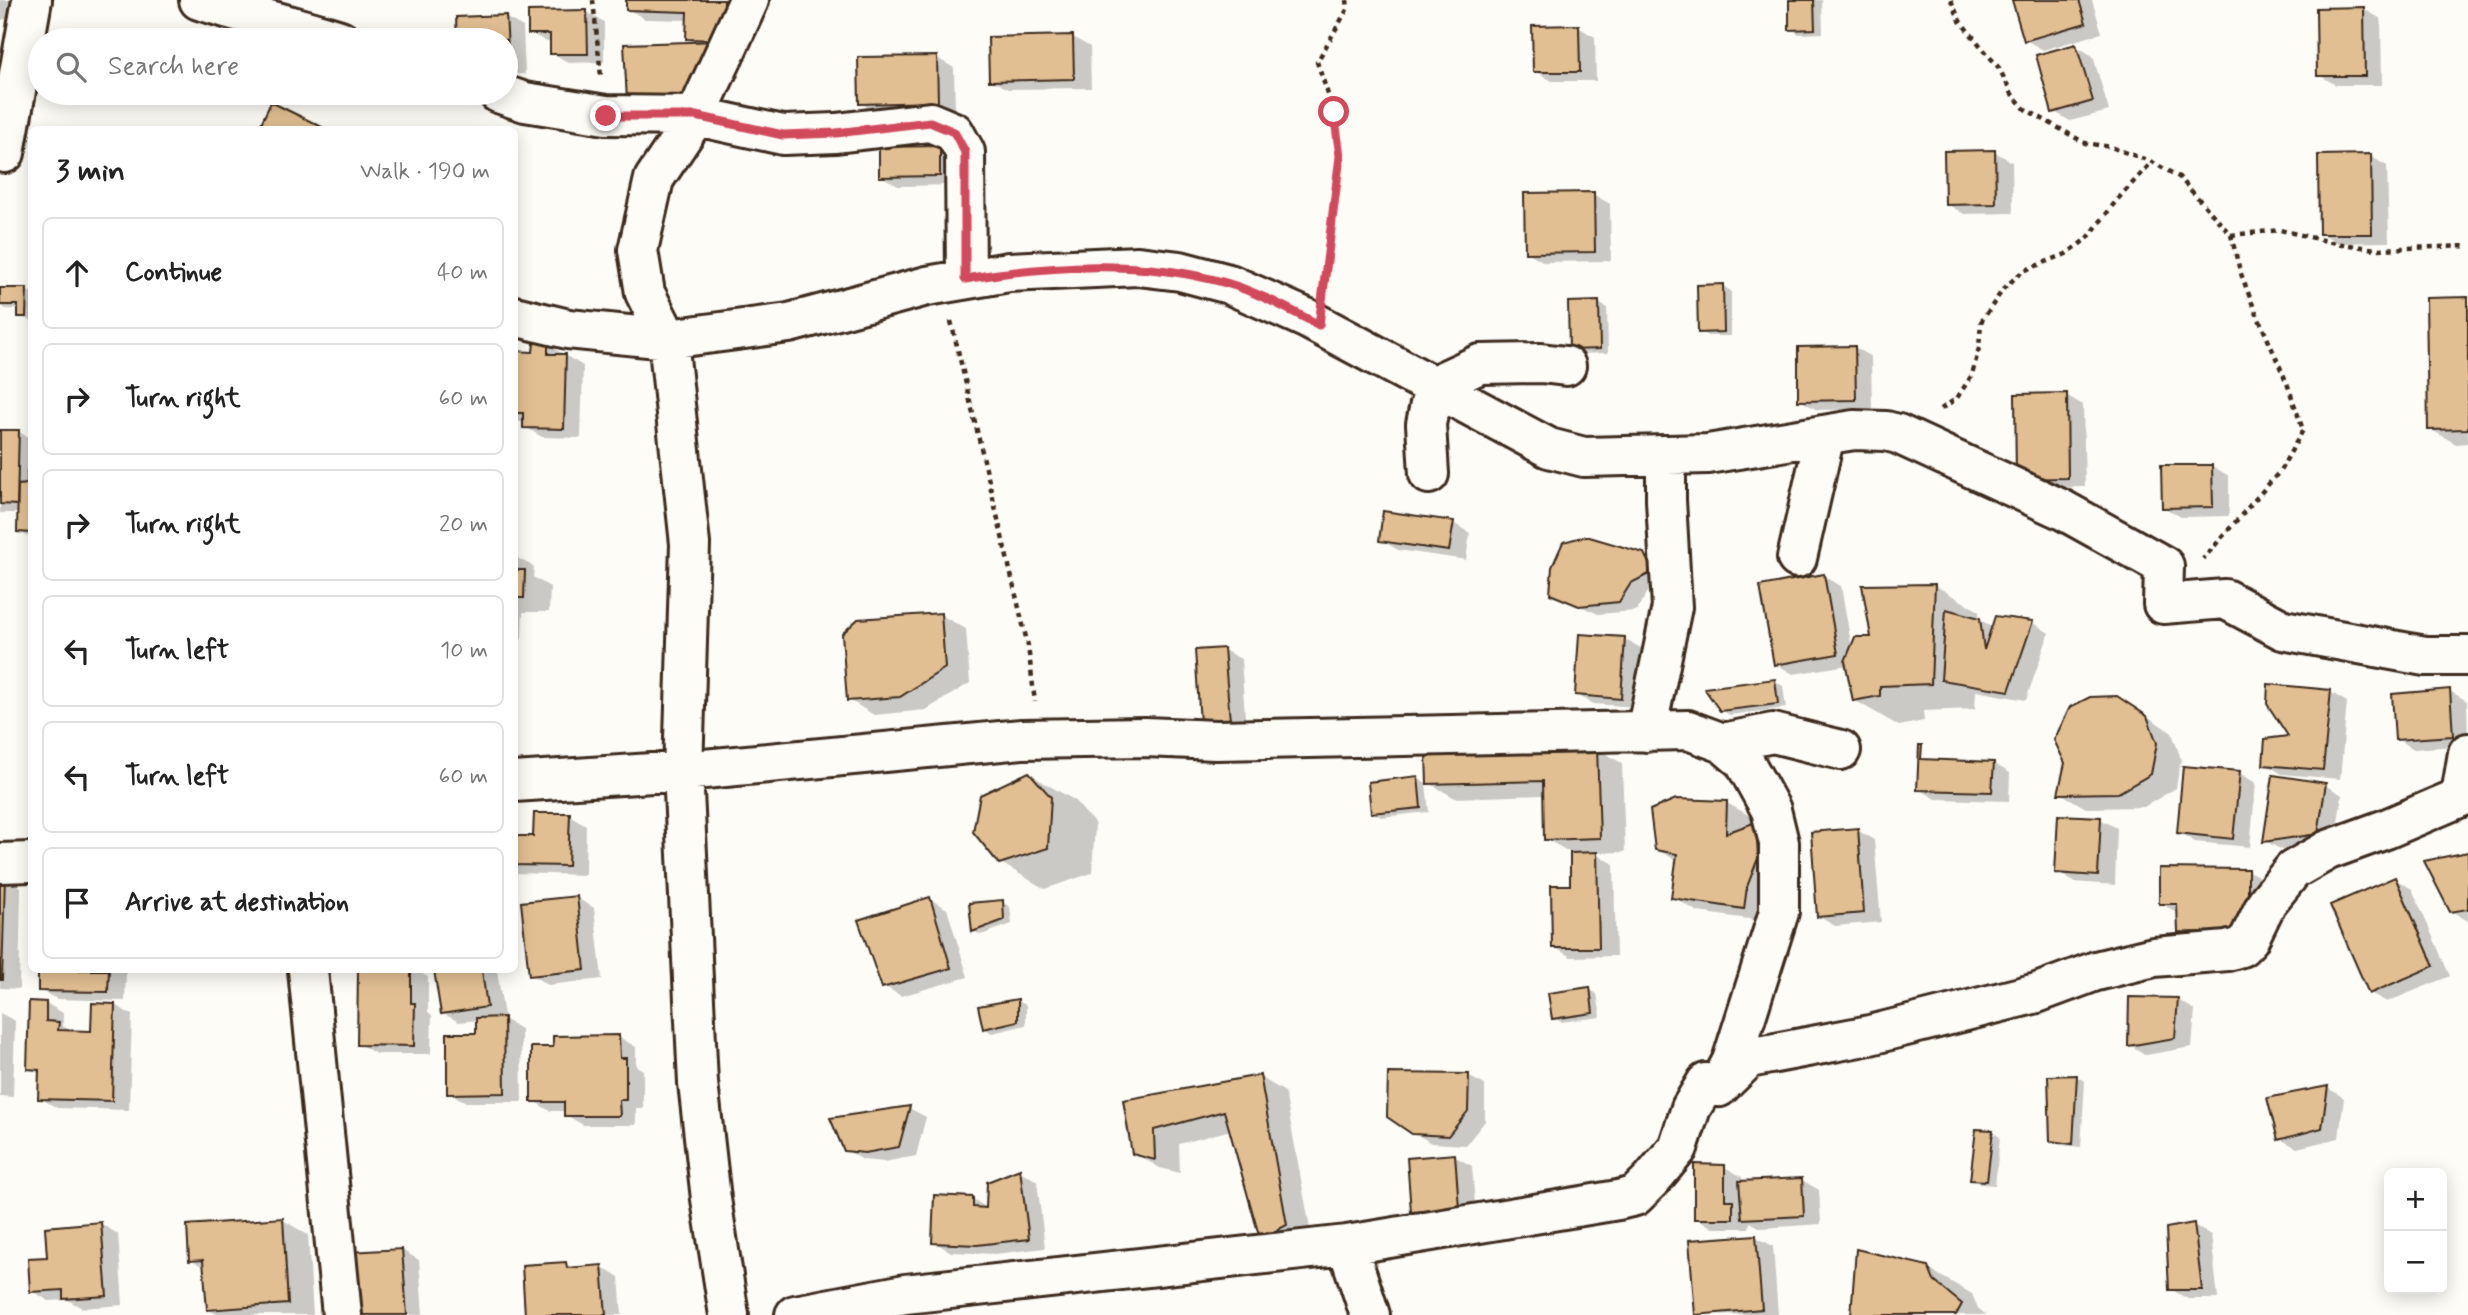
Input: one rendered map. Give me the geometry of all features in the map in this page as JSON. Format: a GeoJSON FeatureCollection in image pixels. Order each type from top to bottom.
{"type":"FeatureCollection","features":[{"type":"Feature","properties":{"kind":"street"},"geometry":{"type":"LineString","coordinates":[[199,0],[242,14],[305,28]]}},
{"type":"Feature","properties":{"kind":"street"},"geometry":{"type":"LineString","coordinates":[[729,1315],[711,1199],[698,1083],[683,771],[690,544],[668,339],[645,293],[638,250],[654,179],[696,116],[749,0]]}},
{"type":"Feature","properties":{"kind":"street"},"geometry":{"type":"LineString","coordinates":[[29,28],[41,4]]}},
{"type":"Feature","properties":{"kind":"street"},"geometry":{"type":"LineString","coordinates":[[12,152],[23,40],[28,30]]}},
{"type":"Feature","properties":{"kind":"street"},"geometry":{"type":"LineString","coordinates":[[518,100],[606,116],[696,116],[783,135],[836,133],[930,122],[954,132],[965,152],[953,281]]}},
{"type":"Feature","properties":{"kind":"street"},"geometry":{"type":"LineString","coordinates":[[518,317],[568,329],[668,339],[789,323],[953,281],[1009,272],[1138,266],[1180,271],[1229,284],[1319,325],[1549,448],[1584,457],[1708,454],[1862,430],[1898,434],[2063,510],[2164,566],[2163,604],[2225,599],[2283,630],[2425,656],[2468,656]]}},
{"type":"Feature","properties":{"kind":"street"},"geometry":{"type":"LineString","coordinates":[[1434,385],[1480,364],[1541,363],[1566,366]]}},
{"type":"Feature","properties":{"kind":"street"},"geometry":{"type":"LineString","coordinates":[[1429,474],[1426,424],[1434,385]]}},
{"type":"Feature","properties":{"kind":"street"},"geometry":{"type":"LineString","coordinates":[[1797,558],[1825,435]]}},
{"type":"Feature","properties":{"kind":"street"},"geometry":{"type":"LineString","coordinates":[[1646,732],[1672,607],[1666,455]]}},
{"type":"Feature","properties":{"kind":"street"},"geometry":{"type":"LineString","coordinates":[[518,782],[683,771],[947,744],[1039,738],[1145,737],[1216,740],[1688,730],[1723,743],[1744,761],[1771,810],[1779,843],[1779,912],[1732,1061],[1719,1087]]}},
{"type":"Feature","properties":{"kind":"street"},"geometry":{"type":"LineString","coordinates":[[1723,743],[1773,733],[1841,750]]}},
{"type":"Feature","properties":{"kind":"street"},"geometry":{"type":"LineString","coordinates":[[1719,1087],[1749,1058],[1870,1035],[2037,993],[2096,971],[2154,957],[2227,951],[2241,947],[2249,940],[2267,902],[2292,870],[2328,850],[2386,829],[2465,795],[2468,753]]}},
{"type":"Feature","properties":{"kind":"street"},"geometry":{"type":"LineString","coordinates":[[0,863],[28,862]]}},
{"type":"Feature","properties":{"kind":"street"},"geometry":{"type":"LineString","coordinates":[[308,973],[342,1315]]}},
{"type":"Feature","properties":{"kind":"street"},"geometry":{"type":"LineString","coordinates":[[795,1315],[905,1294],[1347,1245],[1635,1196],[1652,1180],[1678,1147],[1692,1108],[1706,1083],[1719,1087]]}},
{"type":"Feature","properties":{"kind":"street"},"geometry":{"type":"LineString","coordinates":[[1347,1245],[1370,1315]]}},
{"type":"Feature","properties":{"kind":"path"},"geometry":{"type":"LineString","coordinates":[[593,0],[606,116]]}},
{"type":"Feature","properties":{"kind":"path"},"geometry":{"type":"LineString","coordinates":[[1319,325],[1340,156],[1334,112],[1317,62],[1348,8],[1347,0]]}},
{"type":"Feature","properties":{"kind":"path"},"geometry":{"type":"LineString","coordinates":[[1951,0],[1960,21],[1999,68],[2012,94],[2025,109],[2085,144],[2111,147],[2152,162],[2179,177],[2231,235],[2248,293],[2287,383],[2303,430],[2280,471],[2163,604]]}},
{"type":"Feature","properties":{"kind":"path"},"geometry":{"type":"LineString","coordinates":[[1898,434],[1931,417],[1957,398],[1972,375],[1979,348],[1981,322],[2004,288],[2023,271],[2066,254],[2088,238],[2116,201],[2152,162]]}},
{"type":"Feature","properties":{"kind":"path"},"geometry":{"type":"LineString","coordinates":[[2231,235],[2280,230],[2335,243],[2376,248],[2468,246]]}},
{"type":"Feature","properties":{"kind":"path"},"geometry":{"type":"LineString","coordinates":[[953,281],[1028,646],[1039,738]]}},
{"type":"Feature","properties":{"kind":"building"},"geometry":{"type":"Polygon","coordinates":[[[626,0],[724,0],[723,40],[686,39],[687,12],[626,10],[626,0]]]}},
{"type":"Feature","properties":{"kind":"building"},"geometry":{"type":"Polygon","coordinates":[[[1789,0],[1814,0],[1815,29],[1789,30],[1789,0]]]}},
{"type":"Feature","properties":{"kind":"building"},"geometry":{"type":"Polygon","coordinates":[[[2012,0],[2079,0],[2086,23],[2024,41],[2012,0]]]}},
{"type":"Feature","properties":{"kind":"building"},"geometry":{"type":"Polygon","coordinates":[[[2364,7],[2365,76],[2317,76],[2316,8],[2364,7]]]}},
{"type":"Feature","properties":{"kind":"building"},"geometry":{"type":"Polygon","coordinates":[[[587,10],[588,54],[550,54],[550,34],[528,34],[528,11],[587,10]]]}},
{"type":"Feature","properties":{"kind":"building"},"geometry":{"type":"Polygon","coordinates":[[[506,15],[507,28],[456,28],[456,17],[506,15]]]}},
{"type":"Feature","properties":{"kind":"building"},"geometry":{"type":"Polygon","coordinates":[[[1579,25],[1580,72],[1533,72],[1532,26],[1579,25]]]}},
{"type":"Feature","properties":{"kind":"building"},"geometry":{"type":"Polygon","coordinates":[[[1073,35],[1074,79],[989,81],[988,37],[1073,35]]]}},
{"type":"Feature","properties":{"kind":"building"},"geometry":{"type":"Polygon","coordinates":[[[721,41],[701,98],[627,101],[624,44],[721,41]]]}},
{"type":"Feature","properties":{"kind":"building"},"geometry":{"type":"Polygon","coordinates":[[[2076,44],[2093,101],[2052,113],[2036,55],[2076,44]]]}},
{"type":"Feature","properties":{"kind":"building"},"geometry":{"type":"Polygon","coordinates":[[[937,56],[938,102],[859,104],[858,57],[937,56]]]}},
{"type":"Feature","properties":{"kind":"building"},"geometry":{"type":"Polygon","coordinates":[[[270,105],[277,105],[320,126],[260,126],[270,105]]]}},
{"type":"Feature","properties":{"kind":"building"},"geometry":{"type":"Polygon","coordinates":[[[940,146],[940,176],[879,177],[879,147],[940,146]]]}},
{"type":"Feature","properties":{"kind":"building"},"geometry":{"type":"Polygon","coordinates":[[[1995,150],[1996,204],[1945,205],[1944,151],[1995,150]]]}},
{"type":"Feature","properties":{"kind":"building"},"geometry":{"type":"Polygon","coordinates":[[[2371,154],[2372,234],[2319,234],[2318,155],[2371,154]]]}},
{"type":"Feature","properties":{"kind":"building"},"geometry":{"type":"Polygon","coordinates":[[[1594,192],[1595,252],[1525,253],[1524,193],[1594,192]]]}},
{"type":"Feature","properties":{"kind":"building"},"geometry":{"type":"Polygon","coordinates":[[[1723,284],[1724,332],[1698,333],[1697,285],[1723,284]]]}},
{"type":"Feature","properties":{"kind":"building"},"geometry":{"type":"Polygon","coordinates":[[[0,288],[27,288],[26,317],[18,317],[18,305],[0,305],[0,288]]]}},
{"type":"Feature","properties":{"kind":"building"},"geometry":{"type":"Polygon","coordinates":[[[2468,297],[2468,429],[2428,430],[2426,298],[2468,297]]]}},
{"type":"Feature","properties":{"kind":"building"},"geometry":{"type":"Polygon","coordinates":[[[1599,301],[1600,349],[1569,350],[1568,302],[1599,301]]]}},
{"type":"Feature","properties":{"kind":"building"},"geometry":{"type":"Polygon","coordinates":[[[534,343],[548,343],[548,354],[566,354],[564,429],[523,428],[523,413],[518,413],[518,351],[533,352],[534,343]]]}},
{"type":"Feature","properties":{"kind":"building"},"geometry":{"type":"Polygon","coordinates":[[[1855,346],[1856,400],[1798,401],[1798,347],[1855,346]]]}},
{"type":"Feature","properties":{"kind":"building"},"geometry":{"type":"Polygon","coordinates":[[[2067,393],[2068,478],[2016,479],[2015,394],[2067,393]]]}},
{"type":"Feature","properties":{"kind":"building"},"geometry":{"type":"Polygon","coordinates":[[[0,430],[19,430],[17,505],[0,504],[0,430]]]}},
{"type":"Feature","properties":{"kind":"building"},"geometry":{"type":"Polygon","coordinates":[[[2161,465],[2212,465],[2213,507],[2162,508],[2161,465]]]}},
{"type":"Feature","properties":{"kind":"building"},"geometry":{"type":"Polygon","coordinates":[[[28,471],[28,533],[17,532],[18,485],[27,484],[28,471]]]}},
{"type":"Feature","properties":{"kind":"building"},"geometry":{"type":"Polygon","coordinates":[[[1383,511],[1454,521],[1449,551],[1379,541],[1383,511]]]}},
{"type":"Feature","properties":{"kind":"building"},"geometry":{"type":"Polygon","coordinates":[[[1586,536],[1644,553],[1653,572],[1631,583],[1619,602],[1579,606],[1550,594],[1552,567],[1563,542],[1586,536]]]}},
{"type":"Feature","properties":{"kind":"building"},"geometry":{"type":"Polygon","coordinates":[[[518,570],[525,570],[524,598],[518,598],[518,570]]]}},
{"type":"Feature","properties":{"kind":"building"},"geometry":{"type":"Polygon","coordinates":[[[1824,574],[1838,654],[1774,665],[1760,586],[1824,574]]]}},
{"type":"Feature","properties":{"kind":"building"},"geometry":{"type":"Polygon","coordinates":[[[1935,584],[1931,684],[1880,686],[1880,696],[1853,701],[1845,661],[1855,637],[1871,637],[1862,585],[1935,584]]]}},
{"type":"Feature","properties":{"kind":"building"},"geometry":{"type":"Polygon","coordinates":[[[1946,609],[1980,618],[1984,650],[1995,616],[2033,621],[2009,691],[1941,680],[1946,609]]]}},
{"type":"Feature","properties":{"kind":"building"},"geometry":{"type":"Polygon","coordinates":[[[941,613],[945,668],[900,697],[847,701],[842,634],[858,619],[941,613]]]}},
{"type":"Feature","properties":{"kind":"building"},"geometry":{"type":"Polygon","coordinates":[[[1579,634],[1625,637],[1621,699],[1575,695],[1579,634]]]}},
{"type":"Feature","properties":{"kind":"building"},"geometry":{"type":"Polygon","coordinates":[[[1224,648],[1230,721],[1200,723],[1195,650],[1224,648]]]}},
{"type":"Feature","properties":{"kind":"building"},"geometry":{"type":"Polygon","coordinates":[[[1775,679],[1778,704],[1720,711],[1704,688],[1775,679]]]}},
{"type":"Feature","properties":{"kind":"building"},"geometry":{"type":"Polygon","coordinates":[[[2268,684],[2331,690],[2323,770],[2263,765],[2265,739],[2288,736],[2267,704],[2268,684]]]}},
{"type":"Feature","properties":{"kind":"building"},"geometry":{"type":"Polygon","coordinates":[[[2450,689],[2453,736],[2395,740],[2392,694],[2450,689]]]}},
{"type":"Feature","properties":{"kind":"building"},"geometry":{"type":"Polygon","coordinates":[[[2117,696],[2147,716],[2157,743],[2151,774],[2118,793],[2058,794],[2065,763],[2054,740],[2070,707],[2090,697],[2117,696]]]}},
{"type":"Feature","properties":{"kind":"building"},"geometry":{"type":"Polygon","coordinates":[[[1919,745],[1922,745],[1921,759],[1994,762],[1992,792],[1917,790],[1919,745]]]}},
{"type":"Feature","properties":{"kind":"building"},"geometry":{"type":"Polygon","coordinates":[[[1597,747],[1600,838],[1544,840],[1543,781],[1427,784],[1426,752],[1597,747]]]}},
{"type":"Feature","properties":{"kind":"building"},"geometry":{"type":"Polygon","coordinates":[[[2183,766],[2240,771],[2233,839],[2177,833],[2183,766]]]}},
{"type":"Feature","properties":{"kind":"building"},"geometry":{"type":"Polygon","coordinates":[[[1029,772],[1051,797],[1048,848],[999,864],[973,832],[980,795],[1029,772]]]}},
{"type":"Feature","properties":{"kind":"building"},"geometry":{"type":"Polygon","coordinates":[[[2273,775],[2326,783],[2318,834],[2263,842],[2273,775]]]}},
{"type":"Feature","properties":{"kind":"building"},"geometry":{"type":"Polygon","coordinates":[[[1418,776],[1421,808],[1371,813],[1368,782],[1418,776]]]}},
{"type":"Feature","properties":{"kind":"building"},"geometry":{"type":"Polygon","coordinates":[[[1676,799],[1727,801],[1726,833],[1756,822],[1758,858],[1747,887],[1744,909],[1671,898],[1677,854],[1655,850],[1650,810],[1676,799]]]}},
{"type":"Feature","properties":{"kind":"building"},"geometry":{"type":"Polygon","coordinates":[[[534,813],[570,813],[568,866],[518,865],[518,836],[533,836],[534,813]]]}},
{"type":"Feature","properties":{"kind":"building"},"geometry":{"type":"Polygon","coordinates":[[[2058,815],[2101,817],[2098,876],[2055,873],[2058,815]]]}},
{"type":"Feature","properties":{"kind":"building"},"geometry":{"type":"Polygon","coordinates":[[[1858,828],[1864,913],[1817,917],[1811,832],[1858,828]]]}},
{"type":"Feature","properties":{"kind":"building"},"geometry":{"type":"Polygon","coordinates":[[[1597,852],[1599,948],[1552,948],[1551,885],[1570,885],[1570,853],[1597,852]]]}},
{"type":"Feature","properties":{"kind":"building"},"geometry":{"type":"Polygon","coordinates":[[[2468,852],[2468,909],[2450,912],[2424,861],[2468,852]]]}},
{"type":"Feature","properties":{"kind":"building"},"geometry":{"type":"Polygon","coordinates":[[[2159,868],[2248,869],[2248,905],[2235,933],[2178,932],[2177,904],[2159,904],[2159,868]]]}},
{"type":"Feature","properties":{"kind":"building"},"geometry":{"type":"Polygon","coordinates":[[[0,876],[5,876],[2,980],[0,980],[0,876]]]}},
{"type":"Feature","properties":{"kind":"building"},"geometry":{"type":"Polygon","coordinates":[[[2395,877],[2434,966],[2369,994],[2330,905],[2395,877]]]}},
{"type":"Feature","properties":{"kind":"building"},"geometry":{"type":"Polygon","coordinates":[[[577,896],[585,970],[529,976],[521,902],[577,896]]]}},
{"type":"Feature","properties":{"kind":"building"},"geometry":{"type":"Polygon","coordinates":[[[930,897],[951,968],[882,988],[858,920],[930,897]]]}},
{"type":"Feature","properties":{"kind":"building"},"geometry":{"type":"Polygon","coordinates":[[[1003,900],[1004,920],[972,932],[969,903],[1003,900]]]}},
{"type":"Feature","properties":{"kind":"building"},"geometry":{"type":"Polygon","coordinates":[[[38,973],[109,973],[108,992],[38,991],[38,973]]]}},
{"type":"Feature","properties":{"kind":"building"},"geometry":{"type":"Polygon","coordinates":[[[358,973],[411,973],[411,1003],[415,1003],[414,1046],[357,1045],[358,973]]]}},
{"type":"Feature","properties":{"kind":"building"},"geometry":{"type":"Polygon","coordinates":[[[434,973],[482,973],[487,1007],[441,1014],[434,973]]]}},
{"type":"Feature","properties":{"kind":"building"},"geometry":{"type":"Polygon","coordinates":[[[1590,987],[1593,1013],[1552,1019],[1548,993],[1590,987]]]}},
{"type":"Feature","properties":{"kind":"building"},"geometry":{"type":"Polygon","coordinates":[[[2129,997],[2178,998],[2175,1038],[2128,1046],[2129,997]]]}},
{"type":"Feature","properties":{"kind":"building"},"geometry":{"type":"Polygon","coordinates":[[[1018,999],[1018,1021],[983,1029],[978,1006],[1018,999]]]}},
{"type":"Feature","properties":{"kind":"building"},"geometry":{"type":"Polygon","coordinates":[[[29,1001],[46,1002],[46,1021],[59,1022],[58,1030],[91,1031],[92,1003],[115,1004],[112,1101],[38,1099],[39,1070],[27,1069],[29,1001]]]}},
{"type":"Feature","properties":{"kind":"building"},"geometry":{"type":"Polygon","coordinates":[[[504,1017],[505,1093],[447,1094],[447,1033],[476,1033],[476,1018],[504,1017]]]}},
{"type":"Feature","properties":{"kind":"building"},"geometry":{"type":"Polygon","coordinates":[[[619,1035],[620,1058],[626,1058],[626,1100],[619,1100],[620,1116],[564,1116],[564,1102],[531,1102],[531,1047],[553,1047],[553,1036],[619,1035]]]}},
{"type":"Feature","properties":{"kind":"building"},"geometry":{"type":"Polygon","coordinates":[[[1388,1073],[1469,1074],[1468,1111],[1448,1136],[1412,1134],[1387,1117],[1388,1073]]]}},
{"type":"Feature","properties":{"kind":"building"},"geometry":{"type":"Polygon","coordinates":[[[1260,1075],[1287,1225],[1260,1239],[1224,1111],[1154,1130],[1155,1160],[1132,1154],[1123,1100],[1260,1075]]]}},
{"type":"Feature","properties":{"kind":"building"},"geometry":{"type":"Polygon","coordinates":[[[2077,1075],[2073,1144],[2050,1141],[2048,1076],[2077,1075]]]}},
{"type":"Feature","properties":{"kind":"building"},"geometry":{"type":"Polygon","coordinates":[[[2328,1086],[2322,1128],[2278,1140],[2267,1098],[2328,1086]]]}},
{"type":"Feature","properties":{"kind":"building"},"geometry":{"type":"Polygon","coordinates":[[[910,1106],[899,1147],[865,1153],[844,1151],[830,1118],[910,1106]]]}},
{"type":"Feature","properties":{"kind":"building"},"geometry":{"type":"Polygon","coordinates":[[[1976,1129],[1993,1130],[1987,1181],[1970,1180],[1976,1129]]]}},
{"type":"Feature","properties":{"kind":"building"},"geometry":{"type":"Polygon","coordinates":[[[1455,1154],[1459,1208],[1411,1212],[1407,1158],[1455,1154]]]}},
{"type":"Feature","properties":{"kind":"building"},"geometry":{"type":"Polygon","coordinates":[[[1694,1164],[1725,1165],[1725,1200],[1733,1200],[1733,1219],[1694,1219],[1694,1164]]]}},
{"type":"Feature","properties":{"kind":"building"},"geometry":{"type":"Polygon","coordinates":[[[1020,1169],[1029,1239],[977,1245],[932,1243],[934,1195],[973,1197],[973,1207],[986,1208],[987,1182],[1020,1169]]]}},
{"type":"Feature","properties":{"kind":"building"},"geometry":{"type":"Polygon","coordinates":[[[1802,1178],[1804,1216],[1742,1219],[1739,1181],[1802,1178]]]}},
{"type":"Feature","properties":{"kind":"building"},"geometry":{"type":"Polygon","coordinates":[[[283,1218],[288,1304],[207,1310],[203,1260],[189,1261],[187,1225],[283,1218]]]}},
{"type":"Feature","properties":{"kind":"building"},"geometry":{"type":"Polygon","coordinates":[[[101,1222],[107,1296],[63,1299],[63,1290],[30,1292],[28,1258],[47,1257],[45,1227],[101,1222]]]}},
{"type":"Feature","properties":{"kind":"building"},"geometry":{"type":"Polygon","coordinates":[[[2194,1223],[2202,1290],[2169,1290],[2166,1228],[2194,1223]]]}},
{"type":"Feature","properties":{"kind":"building"},"geometry":{"type":"Polygon","coordinates":[[[1756,1235],[1762,1309],[1695,1315],[1689,1240],[1756,1235]]]}},
{"type":"Feature","properties":{"kind":"building"},"geometry":{"type":"Polygon","coordinates":[[[402,1249],[407,1315],[355,1315],[350,1252],[402,1249]]]}},
{"type":"Feature","properties":{"kind":"building"},"geometry":{"type":"Polygon","coordinates":[[[1856,1249],[1928,1266],[1934,1281],[1962,1304],[1956,1315],[1851,1315],[1856,1249]]]}},
{"type":"Feature","properties":{"kind":"building"},"geometry":{"type":"Polygon","coordinates":[[[566,1262],[567,1268],[602,1265],[606,1315],[525,1315],[522,1265],[566,1262]]]}},
{"type":"Feature","properties":{"kind":"route"},"geometry":{"type":"LineString","coordinates":[[606,116],[696,116],[783,135],[836,133],[930,122],[954,132],[965,152],[965,279],[1009,272],[1095,267],[1138,266],[1180,271],[1229,284],[1319,325],[1340,156],[1334,112]]}}]}
